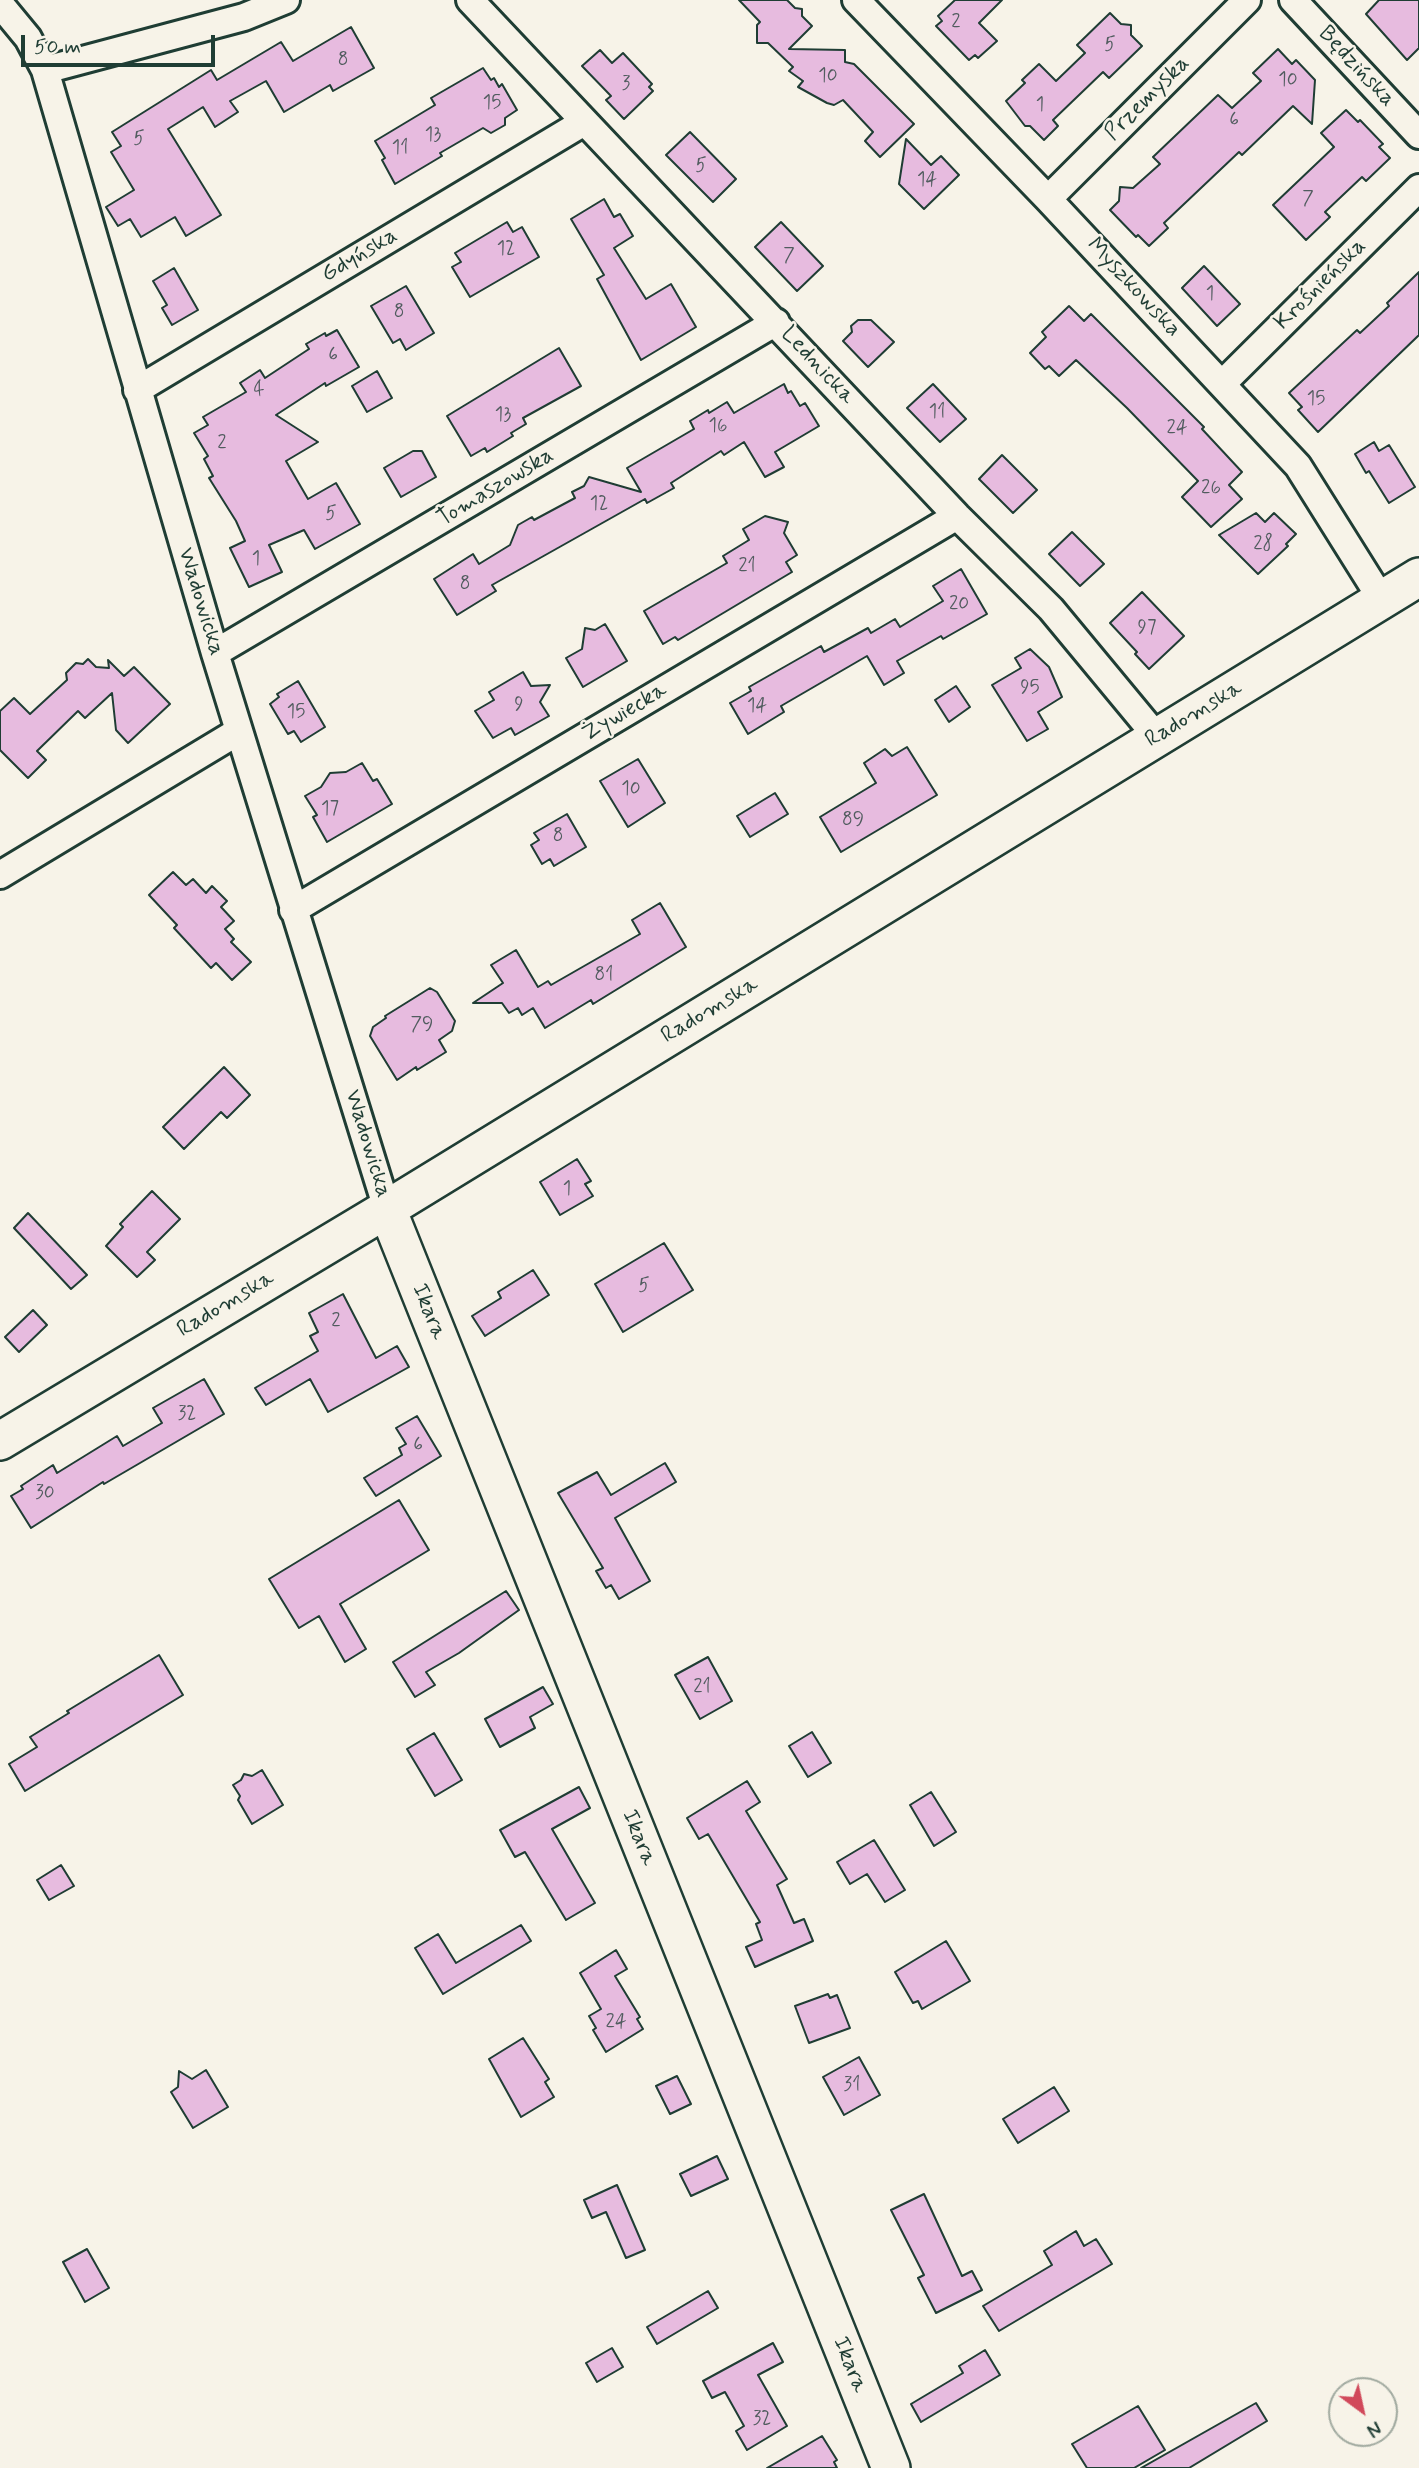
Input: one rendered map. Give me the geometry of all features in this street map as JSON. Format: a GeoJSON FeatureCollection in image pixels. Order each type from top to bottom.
{"type":"FeatureCollection","features":[{"type":"Feature","properties":{"kind":"street"},"geometry":{"type":"LineString","coordinates":[[45,70],[244,17],[286,0]]}},
{"type":"Feature","properties":{"kind":"street","name":"Lednicka"},"geometry":{"type":"LineString","coordinates":[[470,0],[957,516],[1051,609],[1157,737]]}},
{"type":"Feature","properties":{"kind":"street","name":"Przemyska"},"geometry":{"type":"LineString","coordinates":[[1048,199],[1247,0]]}},
{"type":"Feature","properties":{"kind":"street","name":"Będzińska"},"geometry":{"type":"LineString","coordinates":[[1293,0],[1419,135]]}},
{"type":"Feature","properties":{"kind":"street","name":"Wadowicka"},"geometry":{"type":"LineString","coordinates":[[0,4],[28,38],[45,70],[136,390],[293,910],[387,1209]]}},
{"type":"Feature","properties":{"kind":"street","name":"Myszkowska"},"geometry":{"type":"LineString","coordinates":[[868,4],[1298,466],[1382,600]]}},
{"type":"Feature","properties":{"kind":"street","name":"Gdyńska"},"geometry":{"type":"LineString","coordinates":[[136,390],[584,122]]}},
{"type":"Feature","properties":{"kind":"street","name":"Krośnieńska"},"geometry":{"type":"LineString","coordinates":[[1223,383],[1419,188]]}},
{"type":"Feature","properties":{"kind":"street","name":"Tomaszowska"},"geometry":{"type":"LineString","coordinates":[[215,653],[776,322]]}},
{"type":"Feature","properties":{"kind":"street","name":"Żywiecka"},"geometry":{"type":"LineString","coordinates":[[293,910],[957,516]]}},
{"type":"Feature","properties":{"kind":"street","name":"Radomska"},"geometry":{"type":"LineString","coordinates":[[0,1441],[387,1209],[1419,577]]}},
{"type":"Feature","properties":{"kind":"street"},"geometry":{"type":"LineString","coordinates":[[0,875],[239,731]]}},
{"type":"Feature","properties":{"kind":"street","name":"Ikara"},"geometry":{"type":"LineString","coordinates":[[387,1209],[891,2468]]}},
{"type":"Feature","properties":{"kind":"building"},"geometry":{"type":"Polygon","coordinates":[[[739,0],[787,0],[795,8],[802,9],[802,16],[812,26],[789,49],[845,50],[845,62],[854,64],[914,124],[880,157],[865,141],[873,132],[843,100],[834,105],[827,103],[798,87],[803,81],[789,71],[793,67],[768,43],[757,43],[757,25],[760,22],[739,0]]]}},
{"type":"Feature","properties":{"kind":"building"},"geometry":{"type":"Polygon","coordinates":[[[955,0],[1002,0],[979,23],[997,41],[978,58],[975,55],[969,60],[936,26],[942,21],[938,16],[955,0]]]}},
{"type":"Feature","properties":{"kind":"building"},"geometry":{"type":"Polygon","coordinates":[[[1379,0],[1419,0],[1419,48],[1407,60],[1366,14],[1379,0]]]}},
{"type":"Feature","properties":{"kind":"building"},"geometry":{"type":"Polygon","coordinates":[[[1110,13],[1121,24],[1131,25],[1131,35],[1142,46],[1109,78],[1103,72],[1053,120],[1058,126],[1044,140],[1030,126],[1025,126],[1006,101],[1025,83],[1022,80],[1039,64],[1056,81],[1085,53],[1077,45],[1110,13]]]}},
{"type":"Feature","properties":{"kind":"building"},"geometry":{"type":"Polygon","coordinates":[[[351,27],[374,68],[333,91],[330,85],[284,112],[266,81],[230,101],[238,112],[215,127],[203,107],[168,129],[221,215],[186,236],[175,217],[141,237],[130,219],[118,226],[106,207],[134,190],[111,152],[121,146],[112,132],[211,70],[217,80],[281,42],[293,61],[351,27]]]}},
{"type":"Feature","properties":{"kind":"building"},"geometry":{"type":"Polygon","coordinates":[[[1278,49],[1292,64],[1296,60],[1315,80],[1312,124],[1293,106],[1242,155],[1239,152],[1164,223],[1168,228],[1149,246],[1138,235],[1136,237],[1110,210],[1119,201],[1120,187],[1133,188],[1160,164],[1153,157],[1218,95],[1232,108],[1261,81],[1253,73],[1278,49]]]}},
{"type":"Feature","properties":{"kind":"building"},"geometry":{"type":"Polygon","coordinates":[[[600,50],[612,63],[623,53],[652,84],[649,87],[653,91],[624,119],[606,100],[611,96],[582,66],[600,50]]]}},
{"type":"Feature","properties":{"kind":"building"},"geometry":{"type":"Polygon","coordinates":[[[483,68],[499,87],[502,84],[517,110],[505,118],[505,125],[491,133],[483,128],[395,184],[375,141],[435,105],[431,98],[483,68]]]}},
{"type":"Feature","properties":{"kind":"building"},"geometry":{"type":"Polygon","coordinates":[[[1346,110],[1358,122],[1360,120],[1383,144],[1379,147],[1390,158],[1366,181],[1362,177],[1325,212],[1330,217],[1306,240],[1273,205],[1334,147],[1321,133],[1346,110]]]}},
{"type":"Feature","properties":{"kind":"building"},"geometry":{"type":"Polygon","coordinates":[[[690,132],[736,179],[713,202],[666,155],[690,132]]]}},
{"type":"Feature","properties":{"kind":"building"},"geometry":{"type":"Polygon","coordinates":[[[906,139],[931,165],[941,156],[959,175],[924,209],[899,184],[906,139]]]}},
{"type":"Feature","properties":{"kind":"building"},"geometry":{"type":"Polygon","coordinates":[[[604,199],[614,217],[620,214],[633,236],[614,248],[646,299],[671,284],[696,327],[641,360],[597,279],[604,275],[571,219],[604,199]]]}},
{"type":"Feature","properties":{"kind":"building"},"geometry":{"type":"Polygon","coordinates":[[[507,222],[513,232],[522,227],[539,257],[470,297],[452,267],[461,262],[455,253],[507,222]]]}},
{"type":"Feature","properties":{"kind":"building"},"geometry":{"type":"Polygon","coordinates":[[[781,222],[823,266],[797,291],[755,247],[781,222]]]}},
{"type":"Feature","properties":{"kind":"building"},"geometry":{"type":"Polygon","coordinates":[[[1204,266],[1240,304],[1217,326],[1182,288],[1204,266]]]}},
{"type":"Feature","properties":{"kind":"building"},"geometry":{"type":"Polygon","coordinates":[[[174,268],[198,310],[172,325],[162,308],[167,305],[153,281],[174,268]]]}},
{"type":"Feature","properties":{"kind":"building"},"geometry":{"type":"Polygon","coordinates":[[[1419,272],[1419,335],[1318,432],[1298,410],[1302,407],[1289,393],[1357,330],[1360,333],[1419,272]]]}},
{"type":"Feature","properties":{"kind":"building"},"geometry":{"type":"Polygon","coordinates":[[[406,286],[434,333],[406,350],[400,339],[393,343],[371,306],[406,286]]]}},
{"type":"Feature","properties":{"kind":"building"},"geometry":{"type":"Polygon","coordinates":[[[1069,306],[1084,321],[1091,314],[1204,427],[1202,429],[1242,472],[1229,485],[1242,499],[1211,527],[1182,497],[1198,481],[1127,408],[1076,360],[1059,376],[1049,366],[1045,369],[1030,353],[1046,337],[1042,332],[1069,306]]]}},
{"type":"Feature","properties":{"kind":"building"},"geometry":{"type":"Polygon","coordinates":[[[858,320],[871,320],[894,342],[868,367],[843,341],[852,332],[851,326],[858,320]]]}},
{"type":"Feature","properties":{"kind":"building"},"geometry":{"type":"Polygon","coordinates":[[[337,330],[359,367],[326,386],[325,383],[276,415],[318,442],[286,461],[308,499],[336,483],[360,524],[315,549],[304,530],[269,545],[282,572],[249,587],[230,548],[245,541],[236,521],[209,478],[213,476],[204,459],[208,456],[194,433],[208,425],[203,417],[246,392],[240,383],[260,370],[265,378],[309,349],[306,344],[325,333],[326,336],[337,330]]]}},
{"type":"Feature","properties":{"kind":"building"},"geometry":{"type":"Polygon","coordinates":[[[559,348],[581,386],[523,418],[526,424],[511,433],[513,436],[487,452],[485,448],[471,456],[447,416],[559,348]]]}},
{"type":"Feature","properties":{"kind":"building"},"geometry":{"type":"Polygon","coordinates":[[[377,371],[392,398],[367,412],[352,386],[377,371]]]}},
{"type":"Feature","properties":{"kind":"building"},"geometry":{"type":"Polygon","coordinates":[[[784,384],[800,406],[805,403],[819,426],[775,452],[784,467],[765,477],[744,442],[724,455],[721,451],[671,483],[674,488],[647,503],[645,499],[492,585],[496,591],[457,615],[434,579],[473,554],[479,564],[510,545],[518,525],[532,517],[534,520],[575,498],[572,492],[584,486],[589,477],[641,492],[627,468],[694,429],[690,421],[708,410],[709,413],[727,402],[734,413],[784,384]]]}},
{"type":"Feature","properties":{"kind":"building"},"geometry":{"type":"Polygon","coordinates":[[[933,384],[966,419],[940,442],[907,408],[933,384]]]}},
{"type":"Feature","properties":{"kind":"building"},"geometry":{"type":"Polygon","coordinates":[[[1374,442],[1379,451],[1389,445],[1415,487],[1389,503],[1355,454],[1374,442]]]}},
{"type":"Feature","properties":{"kind":"building"},"geometry":{"type":"Polygon","coordinates":[[[413,451],[422,451],[436,477],[401,497],[384,468],[413,451]]]}},
{"type":"Feature","properties":{"kind":"building"},"geometry":{"type":"Polygon","coordinates":[[[1002,455],[1037,490],[1013,513],[979,479],[1002,455]]]}},
{"type":"Feature","properties":{"kind":"building"},"geometry":{"type":"Polygon","coordinates":[[[1256,513],[1265,522],[1274,513],[1296,534],[1286,544],[1288,546],[1258,574],[1219,535],[1256,513]]]}},
{"type":"Feature","properties":{"kind":"building"},"geometry":{"type":"Polygon","coordinates":[[[765,516],[788,522],[784,533],[797,555],[786,562],[792,572],[678,640],[675,637],[663,644],[644,611],[727,563],[723,556],[749,540],[743,529],[765,516]]]}},
{"type":"Feature","properties":{"kind":"building"},"geometry":{"type":"Polygon","coordinates":[[[1072,532],[1104,564],[1080,586],[1049,554],[1072,532]]]}},
{"type":"Feature","properties":{"kind":"building"},"geometry":{"type":"Polygon","coordinates":[[[961,569],[987,614],[897,661],[904,673],[884,685],[867,656],[781,706],[784,712],[748,734],[730,703],[751,691],[749,687],[821,646],[824,652],[868,628],[871,633],[895,619],[900,627],[943,601],[933,586],[961,569]]]}},
{"type":"Feature","properties":{"kind":"building"},"geometry":{"type":"Polygon","coordinates":[[[1142,592],[1184,636],[1149,669],[1110,623],[1142,592]]]}},
{"type":"Feature","properties":{"kind":"building"},"geometry":{"type":"Polygon","coordinates":[[[605,624],[627,661],[583,687],[566,658],[582,649],[585,628],[595,630],[605,624]]]}},
{"type":"Feature","properties":{"kind":"building"},"geometry":{"type":"Polygon","coordinates":[[[1030,649],[1049,667],[1062,697],[1038,712],[1048,729],[1027,741],[992,685],[1021,668],[1015,658],[1030,649]]]}},
{"type":"Feature","properties":{"kind":"building"},"geometry":{"type":"Polygon","coordinates":[[[88,659],[96,667],[109,668],[108,660],[124,676],[134,667],[170,704],[128,743],[116,730],[112,693],[85,718],[78,711],[37,751],[46,760],[28,778],[0,750],[0,711],[14,698],[30,714],[67,680],[66,673],[76,663],[83,664],[88,659]]]}},
{"type":"Feature","properties":{"kind":"building"},"geometry":{"type":"Polygon","coordinates":[[[523,672],[531,686],[550,685],[540,702],[549,716],[515,735],[511,728],[493,738],[475,711],[494,700],[489,692],[523,672]]]}},
{"type":"Feature","properties":{"kind":"building"},"geometry":{"type":"Polygon","coordinates":[[[298,681],[325,727],[301,742],[294,731],[288,734],[270,704],[279,697],[277,694],[298,681]]]}},
{"type":"Feature","properties":{"kind":"building"},"geometry":{"type":"Polygon","coordinates":[[[956,686],[970,707],[949,722],[935,700],[956,686]]]}},
{"type":"Feature","properties":{"kind":"building"},"geometry":{"type":"Polygon","coordinates":[[[907,747],[937,795],[841,852],[820,817],[876,783],[864,763],[885,749],[892,756],[907,747]]]}},
{"type":"Feature","properties":{"kind":"building"},"geometry":{"type":"Polygon","coordinates":[[[638,759],[665,803],[628,827],[600,781],[638,759]]]}},
{"type":"Feature","properties":{"kind":"building"},"geometry":{"type":"Polygon","coordinates":[[[362,763],[373,781],[377,779],[392,804],[327,842],[313,817],[317,815],[305,796],[321,787],[330,773],[346,772],[362,763]]]}},
{"type":"Feature","properties":{"kind":"building"},"geometry":{"type":"Polygon","coordinates":[[[775,793],[788,814],[750,837],[737,816],[775,793]]]}},
{"type":"Feature","properties":{"kind":"building"},"geometry":{"type":"Polygon","coordinates":[[[567,814],[586,847],[554,866],[550,859],[542,864],[531,845],[539,840],[534,833],[567,814]]]}},
{"type":"Feature","properties":{"kind":"building"},"geometry":{"type":"Polygon","coordinates":[[[173,872],[186,885],[193,879],[206,893],[212,886],[227,901],[221,907],[234,921],[225,929],[234,939],[231,942],[251,962],[232,980],[216,963],[211,968],[174,928],[177,925],[149,895],[173,872]]]}},
{"type":"Feature","properties":{"kind":"building"},"geometry":{"type":"Polygon","coordinates":[[[660,903],[686,947],[593,1004],[591,1000],[545,1028],[533,1008],[522,1015],[518,1008],[509,1013],[502,1003],[473,1003],[503,983],[491,965],[516,950],[538,987],[548,981],[551,985],[640,934],[632,920],[660,903]]]}},
{"type":"Feature","properties":{"kind":"building"},"geometry":{"type":"Polygon","coordinates":[[[430,988],[437,992],[455,1021],[452,1031],[439,1040],[446,1052],[397,1080],[370,1036],[373,1027],[386,1018],[385,1016],[430,988]]]}},
{"type":"Feature","properties":{"kind":"building"},"geometry":{"type":"Polygon","coordinates":[[[224,1067],[250,1095],[227,1118],[221,1112],[184,1149],[163,1127],[224,1067]]]}},
{"type":"Feature","properties":{"kind":"building"},"geometry":{"type":"Polygon","coordinates":[[[577,1159],[591,1181],[585,1184],[593,1196],[560,1215],[540,1182],[577,1159]]]}},
{"type":"Feature","properties":{"kind":"building"},"geometry":{"type":"Polygon","coordinates":[[[152,1191],[180,1219],[147,1252],[155,1260],[137,1277],[106,1246],[123,1227],[120,1224],[152,1191]]]}},
{"type":"Feature","properties":{"kind":"building"},"geometry":{"type":"Polygon","coordinates":[[[28,1213],[87,1275],[71,1289],[14,1228],[28,1213]]]}},
{"type":"Feature","properties":{"kind":"building"},"geometry":{"type":"Polygon","coordinates":[[[664,1243],[693,1290],[623,1332],[595,1284],[664,1243]]]}},
{"type":"Feature","properties":{"kind":"building"},"geometry":{"type":"Polygon","coordinates":[[[533,1270],[549,1295],[485,1336],[472,1316],[501,1298],[498,1292],[533,1270]]]}},
{"type":"Feature","properties":{"kind":"building"},"geometry":{"type":"Polygon","coordinates":[[[343,1294],[376,1358],[397,1346],[409,1367],[328,1412],[310,1379],[266,1405],[255,1388],[318,1351],[310,1336],[318,1332],[309,1313],[343,1294]]]}},
{"type":"Feature","properties":{"kind":"building"},"geometry":{"type":"Polygon","coordinates":[[[33,1310],[47,1325],[19,1352],[5,1337],[33,1310]]]}},
{"type":"Feature","properties":{"kind":"building"},"geometry":{"type":"Polygon","coordinates":[[[204,1379],[224,1414],[104,1484],[103,1482],[31,1528],[11,1496],[23,1489],[21,1486],[53,1465],[57,1473],[117,1436],[123,1446],[162,1423],[153,1408],[204,1379]]]}},
{"type":"Feature","properties":{"kind":"building"},"geometry":{"type":"Polygon","coordinates":[[[417,1416],[441,1456],[376,1496],[364,1478],[402,1455],[399,1448],[406,1444],[396,1428],[417,1416]]]}},
{"type":"Feature","properties":{"kind":"building"},"geometry":{"type":"Polygon","coordinates":[[[665,1463],[676,1482],[615,1518],[650,1581],[619,1599],[611,1585],[606,1588],[596,1571],[603,1568],[558,1493],[597,1472],[611,1495],[665,1463]]]}},
{"type":"Feature","properties":{"kind":"building"},"geometry":{"type":"Polygon","coordinates":[[[399,1500],[429,1550],[340,1604],[366,1649],[345,1662],[319,1616],[299,1628],[269,1579],[399,1500]]]}},
{"type":"Feature","properties":{"kind":"building"},"geometry":{"type":"Polygon","coordinates":[[[506,1591],[519,1610],[459,1653],[426,1672],[435,1685],[415,1697],[393,1662],[506,1591]]]}},
{"type":"Feature","properties":{"kind":"building"},"geometry":{"type":"Polygon","coordinates":[[[159,1655],[183,1695],[25,1791],[9,1764],[37,1747],[30,1737],[159,1655]]]}},
{"type":"Feature","properties":{"kind":"building"},"geometry":{"type":"Polygon","coordinates":[[[708,1657],[732,1701],[700,1719],[675,1675],[708,1657]]]}},
{"type":"Feature","properties":{"kind":"building"},"geometry":{"type":"Polygon","coordinates":[[[543,1687],[553,1704],[530,1717],[535,1728],[500,1747],[485,1719],[543,1687]]]}},
{"type":"Feature","properties":{"kind":"building"},"geometry":{"type":"Polygon","coordinates":[[[812,1732],[831,1763],[808,1777],[789,1746],[812,1732]]]}},
{"type":"Feature","properties":{"kind":"building"},"geometry":{"type":"Polygon","coordinates":[[[434,1733],[462,1780],[435,1796],[407,1749],[434,1733]]]}},
{"type":"Feature","properties":{"kind":"building"},"geometry":{"type":"Polygon","coordinates":[[[262,1770],[283,1805],[252,1824],[233,1785],[241,1780],[244,1774],[252,1776],[262,1770]]]}},
{"type":"Feature","properties":{"kind":"building"},"geometry":{"type":"Polygon","coordinates":[[[747,1781],[760,1802],[746,1811],[787,1879],[777,1885],[794,1923],[804,1919],[813,1941],[755,1967],[746,1947],[762,1940],[756,1924],[760,1922],[708,1834],[699,1839],[687,1818],[747,1781]]]}},
{"type":"Feature","properties":{"kind":"building"},"geometry":{"type":"Polygon","coordinates":[[[579,1787],[590,1808],[552,1829],[595,1903],[566,1920],[525,1852],[515,1857],[500,1830],[579,1787]]]}},
{"type":"Feature","properties":{"kind":"building"},"geometry":{"type":"Polygon","coordinates":[[[931,1792],[956,1832],[934,1846],[910,1805],[931,1792]]]}},
{"type":"Feature","properties":{"kind":"building"},"geometry":{"type":"Polygon","coordinates":[[[874,1840],[905,1890],[885,1902],[867,1874],[850,1884],[837,1862],[874,1840]]]}},
{"type":"Feature","properties":{"kind":"building"},"geometry":{"type":"Polygon","coordinates":[[[61,1865],[74,1886],[49,1900],[37,1880],[61,1865]]]}},
{"type":"Feature","properties":{"kind":"building"},"geometry":{"type":"Polygon","coordinates":[[[521,1925],[531,1941],[443,1994],[415,1948],[438,1934],[456,1963],[521,1925]]]}},
{"type":"Feature","properties":{"kind":"building"},"geometry":{"type":"Polygon","coordinates":[[[946,1941],[970,1981],[922,2009],[918,2001],[913,2003],[895,1972],[946,1941]]]}},
{"type":"Feature","properties":{"kind":"building"},"geometry":{"type":"Polygon","coordinates":[[[616,1950],[627,1969],[615,1976],[640,2017],[637,2019],[643,2029],[606,2052],[593,2030],[596,2028],[589,2016],[601,2009],[580,1973],[616,1950]]]}},
{"type":"Feature","properties":{"kind":"building"},"geometry":{"type":"Polygon","coordinates":[[[828,1994],[830,1998],[837,1995],[850,2028],[809,2043],[795,2006],[828,1994]]]}},
{"type":"Feature","properties":{"kind":"building"},"geometry":{"type":"Polygon","coordinates":[[[523,2038],[549,2079],[545,2082],[554,2097],[521,2117],[489,2059],[523,2038]]]}},
{"type":"Feature","properties":{"kind":"building"},"geometry":{"type":"Polygon","coordinates":[[[859,2057],[880,2095],[844,2115],[823,2077],[859,2057]]]}},
{"type":"Feature","properties":{"kind":"building"},"geometry":{"type":"Polygon","coordinates":[[[206,2070],[228,2107],[193,2128],[171,2092],[178,2087],[179,2071],[192,2079],[206,2070]]]}},
{"type":"Feature","properties":{"kind":"building"},"geometry":{"type":"Polygon","coordinates":[[[677,2076],[691,2104],[670,2114],[656,2086],[677,2076]]]}},
{"type":"Feature","properties":{"kind":"building"},"geometry":{"type":"Polygon","coordinates":[[[1054,2087],[1069,2111],[1018,2143],[1003,2119],[1054,2087]]]}},
{"type":"Feature","properties":{"kind":"building"},"geometry":{"type":"Polygon","coordinates":[[[717,2156],[728,2179],[691,2196],[680,2174],[717,2156]]]}},
{"type":"Feature","properties":{"kind":"building"},"geometry":{"type":"Polygon","coordinates":[[[617,2185],[645,2250],[626,2258],[606,2212],[592,2218],[584,2200],[617,2185]]]}},
{"type":"Feature","properties":{"kind":"building"},"geometry":{"type":"Polygon","coordinates":[[[924,2194],[962,2276],[972,2271],[982,2290],[936,2313],[918,2278],[924,2275],[891,2210],[924,2194]]]}},
{"type":"Feature","properties":{"kind":"building"},"geometry":{"type":"Polygon","coordinates":[[[1076,2231],[1084,2246],[1096,2239],[1112,2264],[999,2331],[983,2306],[1052,2265],[1044,2251],[1076,2231]]]}},
{"type":"Feature","properties":{"kind":"building"},"geometry":{"type":"Polygon","coordinates":[[[87,2249],[109,2288],[85,2302],[63,2262],[87,2249]]]}},
{"type":"Feature","properties":{"kind":"building"},"geometry":{"type":"Polygon","coordinates":[[[708,2291],[718,2308],[657,2344],[647,2327],[708,2291]]]}},
{"type":"Feature","properties":{"kind":"building"},"geometry":{"type":"Polygon","coordinates":[[[773,2343],[783,2362],[758,2375],[787,2426],[747,2450],[736,2431],[744,2426],[725,2392],[712,2398],[703,2381],[773,2343]]]}},
{"type":"Feature","properties":{"kind":"building"},"geometry":{"type":"Polygon","coordinates":[[[612,2348],[623,2367],[597,2382],[586,2363],[612,2348]]]}},
{"type":"Feature","properties":{"kind":"building"},"geometry":{"type":"Polygon","coordinates":[[[985,2350],[1000,2375],[921,2422],[911,2404],[963,2373],[959,2366],[985,2350]]]}},
{"type":"Feature","properties":{"kind":"building"},"geometry":{"type":"Polygon","coordinates":[[[1256,2403],[1267,2421],[1189,2468],[1141,2468],[1256,2403]]]}},
{"type":"Feature","properties":{"kind":"building"},"geometry":{"type":"Polygon","coordinates":[[[1138,2406],[1165,2450],[1134,2468],[1087,2468],[1072,2444],[1138,2406]]]}},
{"type":"Feature","properties":{"kind":"building"},"geometry":{"type":"Polygon","coordinates":[[[822,2436],[837,2460],[834,2462],[837,2468],[767,2468],[822,2436]]]}}]}
